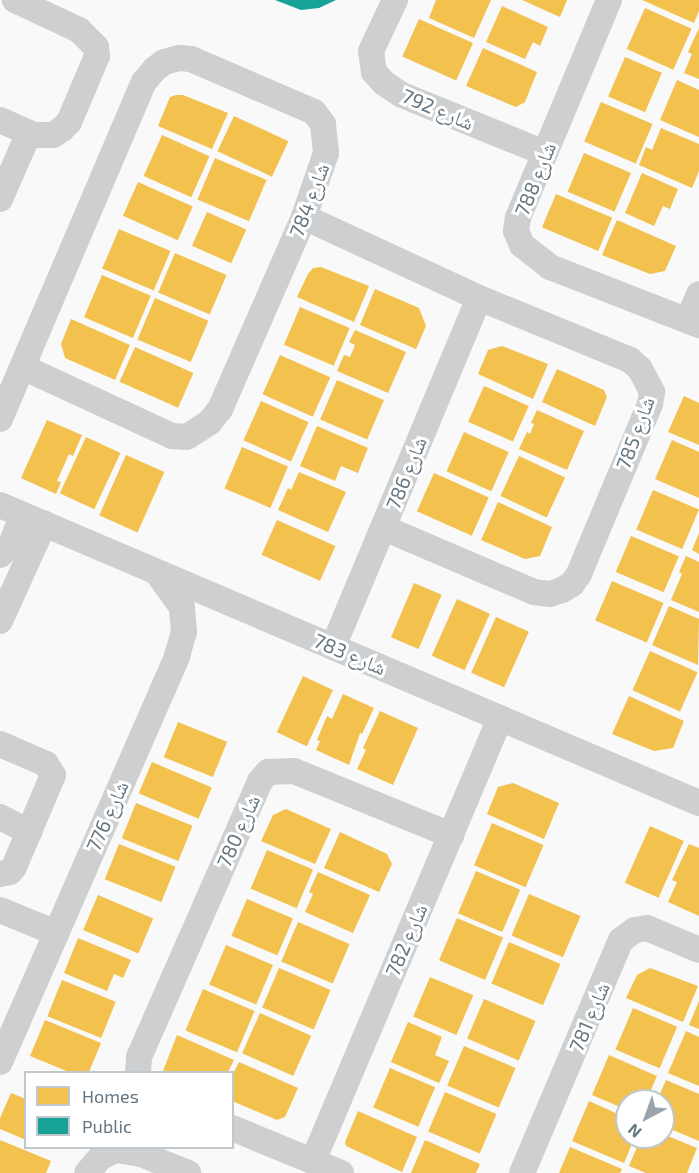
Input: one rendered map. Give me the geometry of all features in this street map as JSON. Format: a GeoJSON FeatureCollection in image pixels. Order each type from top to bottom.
{"type":"FeatureCollection","features":[{"type":"Feature","properties":{"kind":"street"},"geometry":{"type":"LineString","coordinates":[[0,120],[29,133],[53,135],[69,122],[97,56],[96,47],[79,30],[15,0]]}},
{"type":"Feature","properties":{"kind":"street","name":"شارع 792"},"geometry":{"type":"LineString","coordinates":[[395,0],[371,51],[374,72],[384,83],[402,95],[545,153]]}},
{"type":"Feature","properties":{"kind":"street","name":"شارع 788"},"geometry":{"type":"LineString","coordinates":[[609,0],[518,218],[516,231],[522,244],[550,267],[693,323]]}},
{"type":"Feature","properties":{"kind":"street","name":"شارع 784"},"geometry":{"type":"LineString","coordinates":[[3,404],[23,367],[144,81],[164,62],[179,58],[191,59],[314,112],[323,124],[327,145],[304,217],[219,409],[198,431],[187,437],[172,436],[23,367]]}},
{"type":"Feature","properties":{"kind":"street"},"geometry":{"type":"LineString","coordinates":[[2,190],[29,133]]}},
{"type":"Feature","properties":{"kind":"street","name":"شارع 785"},"geometry":{"type":"LineString","coordinates":[[304,217],[479,298],[630,360],[648,381],[652,392],[650,404],[579,574],[572,584],[562,590],[550,594],[534,592],[384,528]]}},
{"type":"Feature","properties":{"kind":"street"},"geometry":{"type":"LineString","coordinates":[[693,323],[699,294]]}},
{"type":"Feature","properties":{"kind":"street","name":"شارع 786"},"geometry":{"type":"LineString","coordinates":[[333,647],[479,298]]}},
{"type":"Feature","properties":{"kind":"street"},"geometry":{"type":"LineString","coordinates":[[0,555],[11,544],[22,515]]}},
{"type":"Feature","properties":{"kind":"street"},"geometry":{"type":"LineString","coordinates":[[0,621],[22,515]]}},
{"type":"Feature","properties":{"kind":"street","name":"شارع 783"},"geometry":{"type":"LineString","coordinates":[[22,515],[500,718],[697,797]]}},
{"type":"Feature","properties":{"kind":"street","name":"شارع 776"},"geometry":{"type":"LineString","coordinates":[[0,1062],[8,1021],[56,933],[177,656],[184,632],[182,607],[157,572]]}},
{"type":"Feature","properties":{"kind":"street","name":"شارع 782"},"geometry":{"type":"LineString","coordinates":[[313,1161],[500,718]]}},
{"type":"Feature","properties":{"kind":"street"},"geometry":{"type":"LineString","coordinates":[[0,744],[46,764],[53,771],[14,867],[10,872],[0,874]]}},
{"type":"Feature","properties":{"kind":"street","name":"شارع 780"},"geometry":{"type":"LineString","coordinates":[[138,1071],[139,1057],[257,788],[268,772],[294,771],[451,835]]}},
{"type":"Feature","properties":{"kind":"street"},"geometry":{"type":"LineString","coordinates":[[0,818],[29,832]]}},
{"type":"Feature","properties":{"kind":"street"},"geometry":{"type":"LineString","coordinates":[[0,910],[56,933]]}},
{"type":"Feature","properties":{"kind":"street","name":"شارع 781"},"geometry":{"type":"LineString","coordinates":[[522,1173],[621,940],[635,930],[647,927],[699,950]]}},
{"type":"Feature","properties":{"kind":"street"},"geometry":{"type":"LineString","coordinates":[[234,1129],[341,1173]]}},
{"type":"Feature","properties":{"kind":"street"},"geometry":{"type":"LineString","coordinates":[[87,1173],[101,1156],[116,1150],[141,1154],[188,1173]]}},
{"type":"Feature","properties":{"kind":"building: Homes"},"geometry":{"type":"Polygon","coordinates":[[[436,0],[491,0],[474,38],[429,18],[436,0]]]}},
{"type":"Feature","properties":{"kind":"building: Homes"},"geometry":{"type":"Polygon","coordinates":[[[522,0],[567,0],[560,17],[522,0]]]}},
{"type":"Feature","properties":{"kind":"building: Homes"},"geometry":{"type":"Polygon","coordinates":[[[642,0],[699,0],[699,11],[694,23],[642,0]]]}},
{"type":"Feature","properties":{"kind":"building: Homes"},"geometry":{"type":"Polygon","coordinates":[[[502,6],[548,27],[540,46],[533,42],[525,59],[486,42],[502,6]]]}},
{"type":"Feature","properties":{"kind":"building: Homes"},"geometry":{"type":"Polygon","coordinates":[[[645,8],[692,29],[673,70],[627,49],[645,8]]]}},
{"type":"Feature","properties":{"kind":"building: Homes"},"geometry":{"type":"Polygon","coordinates":[[[419,19],[473,43],[456,80],[402,56],[419,19]]]}},
{"type":"Feature","properties":{"kind":"building: Homes"},"geometry":{"type":"Polygon","coordinates":[[[699,28],[699,79],[684,73],[692,54],[688,52],[699,28]]]}},
{"type":"Feature","properties":{"kind":"building: Homes"},"geometry":{"type":"Polygon","coordinates":[[[483,48],[537,72],[525,102],[516,107],[466,86],[483,48]]]}},
{"type":"Feature","properties":{"kind":"building: Homes"},"geometry":{"type":"Polygon","coordinates":[[[625,57],[662,73],[645,112],[608,97],[625,57]]]}},
{"type":"Feature","properties":{"kind":"building: Homes"},"geometry":{"type":"Polygon","coordinates":[[[677,80],[699,90],[699,137],[660,120],[677,80]]]}},
{"type":"Feature","properties":{"kind":"building: Homes"},"geometry":{"type":"Polygon","coordinates":[[[183,95],[228,113],[212,149],[158,126],[170,97],[183,95]]]}},
{"type":"Feature","properties":{"kind":"building: Homes"},"geometry":{"type":"Polygon","coordinates":[[[601,102],[653,124],[636,163],[584,142],[601,102]]]}},
{"type":"Feature","properties":{"kind":"building: Homes"},"geometry":{"type":"Polygon","coordinates":[[[234,116],[288,141],[272,177],[218,151],[234,116]]]}},
{"type":"Feature","properties":{"kind":"building: Homes"},"geometry":{"type":"Polygon","coordinates":[[[661,128],[699,144],[699,171],[692,188],[639,165],[646,147],[652,150],[661,128]]]}},
{"type":"Feature","properties":{"kind":"building: Homes"},"geometry":{"type":"Polygon","coordinates":[[[162,135],[210,156],[191,197],[144,176],[162,135]]]}},
{"type":"Feature","properties":{"kind":"building: Homes"},"geometry":{"type":"Polygon","coordinates":[[[584,153],[631,173],[615,212],[568,192],[584,153]]]}},
{"type":"Feature","properties":{"kind":"building: Homes"},"geometry":{"type":"Polygon","coordinates":[[[215,158],[267,180],[249,221],[197,199],[215,158]]]}},
{"type":"Feature","properties":{"kind":"building: Homes"},"geometry":{"type":"Polygon","coordinates":[[[642,173],[678,189],[670,209],[663,206],[654,226],[625,213],[642,173]]]}},
{"type":"Feature","properties":{"kind":"building: Homes"},"geometry":{"type":"Polygon","coordinates":[[[138,182],[193,206],[178,240],[123,216],[138,182]]]}},
{"type":"Feature","properties":{"kind":"building: Homes"},"geometry":{"type":"Polygon","coordinates":[[[556,194],[612,218],[598,251],[542,227],[556,194]]]}},
{"type":"Feature","properties":{"kind":"building: Homes"},"geometry":{"type":"Polygon","coordinates":[[[207,212],[246,229],[231,263],[192,246],[207,212]]]}},
{"type":"Feature","properties":{"kind":"building: Homes"},"geometry":{"type":"Polygon","coordinates":[[[617,220],[676,246],[665,271],[650,274],[602,255],[617,220]]]}},
{"type":"Feature","properties":{"kind":"building: Homes"},"geometry":{"type":"Polygon","coordinates":[[[119,229],[171,251],[154,290],[102,269],[119,229]]]}},
{"type":"Feature","properties":{"kind":"building: Homes"},"geometry":{"type":"Polygon","coordinates":[[[175,253],[227,275],[210,314],[158,293],[175,253]]]}},
{"type":"Feature","properties":{"kind":"building: Homes"},"geometry":{"type":"Polygon","coordinates":[[[321,267],[369,286],[354,322],[297,297],[308,274],[313,268],[321,267]]]}},
{"type":"Feature","properties":{"kind":"building: Homes"},"geometry":{"type":"Polygon","coordinates":[[[102,275],[151,296],[133,338],[84,317],[102,275]]]}},
{"type":"Feature","properties":{"kind":"building: Homes"},"geometry":{"type":"Polygon","coordinates":[[[375,289],[419,308],[426,326],[416,349],[360,325],[375,289]]]}},
{"type":"Feature","properties":{"kind":"building: Homes"},"geometry":{"type":"Polygon","coordinates":[[[155,298],[208,321],[191,362],[137,339],[155,298]]]}},
{"type":"Feature","properties":{"kind":"building: Homes"},"geometry":{"type":"Polygon","coordinates":[[[300,307],[350,328],[334,366],[284,345],[300,307]]]}},
{"type":"Feature","properties":{"kind":"building: Homes"},"geometry":{"type":"Polygon","coordinates":[[[71,319],[130,345],[115,380],[65,358],[61,344],[71,319]]]}},
{"type":"Feature","properties":{"kind":"building: Homes"},"geometry":{"type":"Polygon","coordinates":[[[355,330],[406,352],[388,393],[337,371],[344,355],[350,357],[355,345],[349,342],[355,330]]]}},
{"type":"Feature","properties":{"kind":"building: Homes"},"geometry":{"type":"Polygon","coordinates":[[[502,346],[548,364],[533,399],[478,374],[488,350],[502,346]]]}},
{"type":"Feature","properties":{"kind":"building: Homes"},"geometry":{"type":"Polygon","coordinates":[[[135,347],[193,373],[178,408],[120,382],[135,347]]]}},
{"type":"Feature","properties":{"kind":"building: Homes"},"geometry":{"type":"Polygon","coordinates":[[[280,355],[330,377],[313,417],[263,394],[280,355]]]}},
{"type":"Feature","properties":{"kind":"building: Homes"},"geometry":{"type":"Polygon","coordinates":[[[557,369],[604,390],[607,397],[595,426],[542,402],[557,369]]]}},
{"type":"Feature","properties":{"kind":"building: Homes"},"geometry":{"type":"Polygon","coordinates":[[[337,380],[384,400],[367,440],[320,420],[337,380]]]}},
{"type":"Feature","properties":{"kind":"building: Homes"},"geometry":{"type":"Polygon","coordinates":[[[484,386],[529,406],[513,442],[468,422],[484,386]]]}},
{"type":"Feature","properties":{"kind":"building: Homes"},"geometry":{"type":"Polygon","coordinates":[[[684,396],[699,403],[699,445],[668,432],[684,396]]]}},
{"type":"Feature","properties":{"kind":"building: Homes"},"geometry":{"type":"Polygon","coordinates":[[[261,401],[309,422],[291,461],[244,440],[261,401]]]}},
{"type":"Feature","properties":{"kind":"building: Homes"},"geometry":{"type":"Polygon","coordinates":[[[537,410],[584,431],[567,470],[519,449],[527,432],[530,434],[534,424],[531,423],[537,410]]]}},
{"type":"Feature","properties":{"kind":"building: Homes"},"geometry":{"type":"Polygon","coordinates":[[[47,420],[82,435],[73,456],[69,454],[57,481],[61,482],[56,494],[21,478],[47,420]]]}},
{"type":"Feature","properties":{"kind":"building: Homes"},"geometry":{"type":"Polygon","coordinates":[[[317,426],[368,448],[358,473],[341,466],[335,481],[300,466],[317,426]]]}},
{"type":"Feature","properties":{"kind":"building: Homes"},"geometry":{"type":"Polygon","coordinates":[[[464,432],[509,452],[491,491],[447,471],[464,432]]]}},
{"type":"Feature","properties":{"kind":"building: Homes"},"geometry":{"type":"Polygon","coordinates":[[[86,437],[120,453],[94,509],[60,493],[86,437]]]}},
{"type":"Feature","properties":{"kind":"building: Homes"},"geometry":{"type":"Polygon","coordinates":[[[672,440],[699,452],[699,498],[655,479],[672,440]]]}},
{"type":"Feature","properties":{"kind":"building: Homes"},"geometry":{"type":"Polygon","coordinates":[[[242,447],[288,467],[270,508],[224,488],[242,447]]]}},
{"type":"Feature","properties":{"kind":"building: Homes"},"geometry":{"type":"Polygon","coordinates":[[[126,455],[164,472],[138,532],[99,515],[126,455]]]}},
{"type":"Feature","properties":{"kind":"building: Homes"},"geometry":{"type":"Polygon","coordinates":[[[519,456],[565,478],[547,517],[500,496],[519,456]]]}},
{"type":"Feature","properties":{"kind":"building: Homes"},"geometry":{"type":"Polygon","coordinates":[[[299,472],[346,492],[328,532],[278,510],[288,488],[291,490],[299,472]]]}},
{"type":"Feature","properties":{"kind":"building: Homes"},"geometry":{"type":"Polygon","coordinates":[[[434,473],[489,497],[472,536],[417,511],[434,473]]]}},
{"type":"Feature","properties":{"kind":"building: Homes"},"geometry":{"type":"Polygon","coordinates":[[[653,490],[699,510],[682,549],[636,530],[653,490]]]}},
{"type":"Feature","properties":{"kind":"building: Homes"},"geometry":{"type":"Polygon","coordinates":[[[498,502],[552,527],[540,556],[525,559],[481,540],[498,502]]]}},
{"type":"Feature","properties":{"kind":"building: Homes"},"geometry":{"type":"Polygon","coordinates":[[[277,520],[335,546],[320,581],[262,555],[277,520]]]}},
{"type":"Feature","properties":{"kind":"building: Homes"},"geometry":{"type":"Polygon","coordinates":[[[699,533],[699,554],[692,550],[699,533]]]}},
{"type":"Feature","properties":{"kind":"building: Homes"},"geometry":{"type":"Polygon","coordinates":[[[631,536],[679,556],[664,592],[616,572],[631,536]]]}},
{"type":"Feature","properties":{"kind":"building: Homes"},"geometry":{"type":"Polygon","coordinates":[[[686,556],[699,562],[699,612],[671,600],[682,574],[679,572],[686,556]]]}},
{"type":"Feature","properties":{"kind":"building: Homes"},"geometry":{"type":"Polygon","coordinates":[[[612,581],[664,603],[647,642],[595,621],[612,581]]]}},
{"type":"Feature","properties":{"kind":"building: Homes"},"geometry":{"type":"Polygon","coordinates":[[[414,583],[442,595],[419,649],[391,637],[414,583]]]}},
{"type":"Feature","properties":{"kind":"building: Homes"},"geometry":{"type":"Polygon","coordinates":[[[457,599],[490,614],[465,670],[432,656],[457,599]]]}},
{"type":"Feature","properties":{"kind":"building: Homes"},"geometry":{"type":"Polygon","coordinates":[[[669,606],[699,619],[698,665],[652,645],[669,606]]]}},
{"type":"Feature","properties":{"kind":"building: Homes"},"geometry":{"type":"Polygon","coordinates":[[[496,617],[529,632],[504,687],[471,673],[496,617]]]}},
{"type":"Feature","properties":{"kind":"building: Homes"},"geometry":{"type":"Polygon","coordinates":[[[650,651],[698,672],[680,711],[633,690],[650,651]]]}},
{"type":"Feature","properties":{"kind":"building: Homes"},"geometry":{"type":"Polygon","coordinates":[[[303,676],[333,690],[307,746],[277,732],[303,676]]]}},
{"type":"Feature","properties":{"kind":"building: Homes"},"geometry":{"type":"Polygon","coordinates":[[[343,694],[374,708],[362,734],[360,733],[349,765],[316,750],[320,741],[317,740],[327,716],[332,719],[343,694]]]}},
{"type":"Feature","properties":{"kind":"building: Homes"},"geometry":{"type":"Polygon","coordinates":[[[629,696],[684,721],[673,748],[654,751],[612,734],[629,696]]]}},
{"type":"Feature","properties":{"kind":"building: Homes"},"geometry":{"type":"Polygon","coordinates":[[[380,711],[418,728],[393,785],[357,769],[366,750],[363,748],[380,711]]]}},
{"type":"Feature","properties":{"kind":"building: Homes"},"geometry":{"type":"Polygon","coordinates":[[[178,722],[227,742],[213,777],[164,757],[178,722]]]}},
{"type":"Feature","properties":{"kind":"building: Homes"},"geometry":{"type":"Polygon","coordinates":[[[152,762],[212,787],[199,819],[139,793],[152,762]]]}},
{"type":"Feature","properties":{"kind":"building: Homes"},"geometry":{"type":"Polygon","coordinates":[[[513,783],[559,803],[544,839],[487,814],[498,787],[513,783]]]}},
{"type":"Feature","properties":{"kind":"building: Homes"},"geometry":{"type":"Polygon","coordinates":[[[136,803],[193,826],[178,861],[122,838],[136,803]]]}},
{"type":"Feature","properties":{"kind":"building: Homes"},"geometry":{"type":"Polygon","coordinates":[[[286,809],[331,829],[315,864],[261,841],[273,815],[286,809]]]}},
{"type":"Feature","properties":{"kind":"building: Homes"},"geometry":{"type":"Polygon","coordinates":[[[492,823],[544,845],[526,887],[474,865],[492,823]]]}},
{"type":"Feature","properties":{"kind":"building: Homes"},"geometry":{"type":"Polygon","coordinates":[[[650,826],[684,841],[659,898],[625,883],[650,826]]]}},
{"type":"Feature","properties":{"kind":"building: Homes"},"geometry":{"type":"Polygon","coordinates":[[[340,832],[387,854],[392,864],[379,892],[324,868],[340,832]]]}},
{"type":"Feature","properties":{"kind":"building: Homes"},"geometry":{"type":"Polygon","coordinates":[[[119,844],[176,867],[161,902],[105,879],[119,844]]]}},
{"type":"Feature","properties":{"kind":"building: Homes"},"geometry":{"type":"Polygon","coordinates":[[[689,844],[699,848],[699,916],[668,902],[677,882],[672,880],[689,844]]]}},
{"type":"Feature","properties":{"kind":"building: Homes"},"geometry":{"type":"Polygon","coordinates":[[[267,850],[313,870],[297,908],[251,889],[267,850]]]}},
{"type":"Feature","properties":{"kind":"building: Homes"},"geometry":{"type":"Polygon","coordinates":[[[476,871],[520,890],[502,932],[458,913],[476,871]]]}},
{"type":"Feature","properties":{"kind":"building: Homes"},"geometry":{"type":"Polygon","coordinates":[[[318,872],[370,895],[353,933],[305,912],[313,894],[309,892],[318,872]]]}},
{"type":"Feature","properties":{"kind":"building: Homes"},"geometry":{"type":"Polygon","coordinates":[[[529,894],[581,916],[563,957],[511,935],[529,894]]]}},
{"type":"Feature","properties":{"kind":"building: Homes"},"geometry":{"type":"Polygon","coordinates":[[[98,895],[153,918],[138,953],[83,930],[98,895]]]}},
{"type":"Feature","properties":{"kind":"building: Homes"},"geometry":{"type":"Polygon","coordinates":[[[247,899],[293,919],[277,955],[231,936],[247,899]]]}},
{"type":"Feature","properties":{"kind":"building: Homes"},"geometry":{"type":"Polygon","coordinates":[[[457,918],[503,938],[485,980],[439,960],[457,918]]]}},
{"type":"Feature","properties":{"kind":"building: Homes"},"geometry":{"type":"Polygon","coordinates":[[[298,922],[350,944],[333,983],[281,962],[298,922]]]}},
{"type":"Feature","properties":{"kind":"building: Homes"},"geometry":{"type":"Polygon","coordinates":[[[78,938],[131,960],[123,978],[114,974],[107,991],[64,973],[78,938]]]}},
{"type":"Feature","properties":{"kind":"building: Homes"},"geometry":{"type":"Polygon","coordinates":[[[509,942],[561,964],[543,1005],[491,983],[509,942]]]}},
{"type":"Feature","properties":{"kind":"building: Homes"},"geometry":{"type":"Polygon","coordinates":[[[226,945],[273,965],[256,1005],[209,985],[226,945]]]}},
{"type":"Feature","properties":{"kind":"building: Homes"},"geometry":{"type":"Polygon","coordinates":[[[279,968],[331,990],[314,1029],[262,1008],[279,968]]]}},
{"type":"Feature","properties":{"kind":"building: Homes"},"geometry":{"type":"Polygon","coordinates":[[[650,968],[698,986],[683,1022],[626,998],[637,975],[650,968]]]}},
{"type":"Feature","properties":{"kind":"building: Homes"},"geometry":{"type":"Polygon","coordinates":[[[430,977],[473,995],[456,1035],[413,1017],[430,977]]]}},
{"type":"Feature","properties":{"kind":"building: Homes"},"geometry":{"type":"Polygon","coordinates":[[[62,980],[116,1002],[101,1038],[47,1016],[62,980]]]}},
{"type":"Feature","properties":{"kind":"building: Homes"},"geometry":{"type":"Polygon","coordinates":[[[203,989],[255,1011],[237,1052],[185,1030],[203,989]]]}},
{"type":"Feature","properties":{"kind":"building: Homes"},"geometry":{"type":"Polygon","coordinates":[[[484,999],[536,1021],[519,1060],[467,1039],[484,999]]]}},
{"type":"Feature","properties":{"kind":"building: Homes"},"geometry":{"type":"Polygon","coordinates":[[[699,1001],[699,1029],[689,1025],[699,1001]]]}},
{"type":"Feature","properties":{"kind":"building: Homes"},"geometry":{"type":"Polygon","coordinates":[[[633,1008],[677,1027],[660,1068],[615,1049],[633,1008]]]}},
{"type":"Feature","properties":{"kind":"building: Homes"},"geometry":{"type":"Polygon","coordinates":[[[260,1013],[311,1036],[293,1076],[242,1053],[260,1013]]]}},
{"type":"Feature","properties":{"kind":"building: Homes"},"geometry":{"type":"Polygon","coordinates":[[[45,1020],[101,1043],[89,1071],[67,1071],[30,1056],[45,1020]]]}},
{"type":"Feature","properties":{"kind":"building: Homes"},"geometry":{"type":"Polygon","coordinates":[[[408,1022],[442,1037],[435,1055],[449,1061],[439,1083],[391,1062],[408,1022]]]}},
{"type":"Feature","properties":{"kind":"building: Homes"},"geometry":{"type":"Polygon","coordinates":[[[686,1031],[699,1037],[699,1086],[668,1073],[686,1031]]]}},
{"type":"Feature","properties":{"kind":"building: Homes"},"geometry":{"type":"Polygon","coordinates":[[[177,1035],[234,1060],[228,1071],[163,1071],[177,1035]]]}},
{"type":"Feature","properties":{"kind":"building: Homes"},"geometry":{"type":"Polygon","coordinates":[[[464,1046],[516,1068],[499,1107],[447,1086],[464,1046]]]}},
{"type":"Feature","properties":{"kind":"building: Homes"},"geometry":{"type":"Polygon","coordinates":[[[609,1055],[657,1076],[651,1089],[615,1089],[615,1105],[592,1095],[609,1055]]]}},
{"type":"Feature","properties":{"kind":"building: Homes"},"geometry":{"type":"Polygon","coordinates":[[[239,1062],[298,1088],[285,1117],[277,1120],[234,1102],[234,1072],[239,1062]]]}},
{"type":"Feature","properties":{"kind":"building: Homes"},"geometry":{"type":"Polygon","coordinates":[[[390,1068],[435,1087],[418,1127],[373,1108],[390,1068]]]}},
{"type":"Feature","properties":{"kind":"building: Homes"},"geometry":{"type":"Polygon","coordinates":[[[666,1080],[699,1094],[699,1141],[675,1131],[675,1089],[662,1089],[666,1080]]]}},
{"type":"Feature","properties":{"kind":"building: Homes"},"geometry":{"type":"Polygon","coordinates":[[[445,1092],[497,1114],[480,1153],[428,1132],[445,1092]]]}},
{"type":"Feature","properties":{"kind":"building: Homes"},"geometry":{"type":"Polygon","coordinates":[[[11,1093],[24,1098],[24,1139],[0,1129],[0,1118],[11,1093]]]}},
{"type":"Feature","properties":{"kind":"building: Homes"},"geometry":{"type":"Polygon","coordinates":[[[589,1101],[615,1113],[615,1149],[630,1149],[624,1163],[572,1141],[589,1101]]]}},
{"type":"Feature","properties":{"kind":"building: Homes"},"geometry":{"type":"Polygon","coordinates":[[[358,1111],[417,1137],[402,1172],[346,1146],[345,1142],[358,1111]]]}},
{"type":"Feature","properties":{"kind":"building: Homes"},"geometry":{"type":"Polygon","coordinates":[[[675,1139],[697,1148],[687,1173],[646,1173],[629,1166],[636,1149],[675,1149],[675,1139]]]}},
{"type":"Feature","properties":{"kind":"building: Homes"},"geometry":{"type":"Polygon","coordinates":[[[0,1140],[51,1161],[46,1173],[0,1173],[0,1140]]]}},
{"type":"Feature","properties":{"kind":"building: Homes"},"geometry":{"type":"Polygon","coordinates":[[[425,1140],[480,1164],[476,1173],[411,1173],[425,1140]]]}},
{"type":"Feature","properties":{"kind":"building: Homes"},"geometry":{"type":"Polygon","coordinates":[[[570,1147],[622,1169],[620,1173],[559,1173],[570,1147]]]}},
{"type":"Feature","properties":{"kind":"building: Public"},"geometry":{"type":"Polygon","coordinates":[[[275,0],[336,0],[319,8],[301,10],[275,0]]]}}]}
